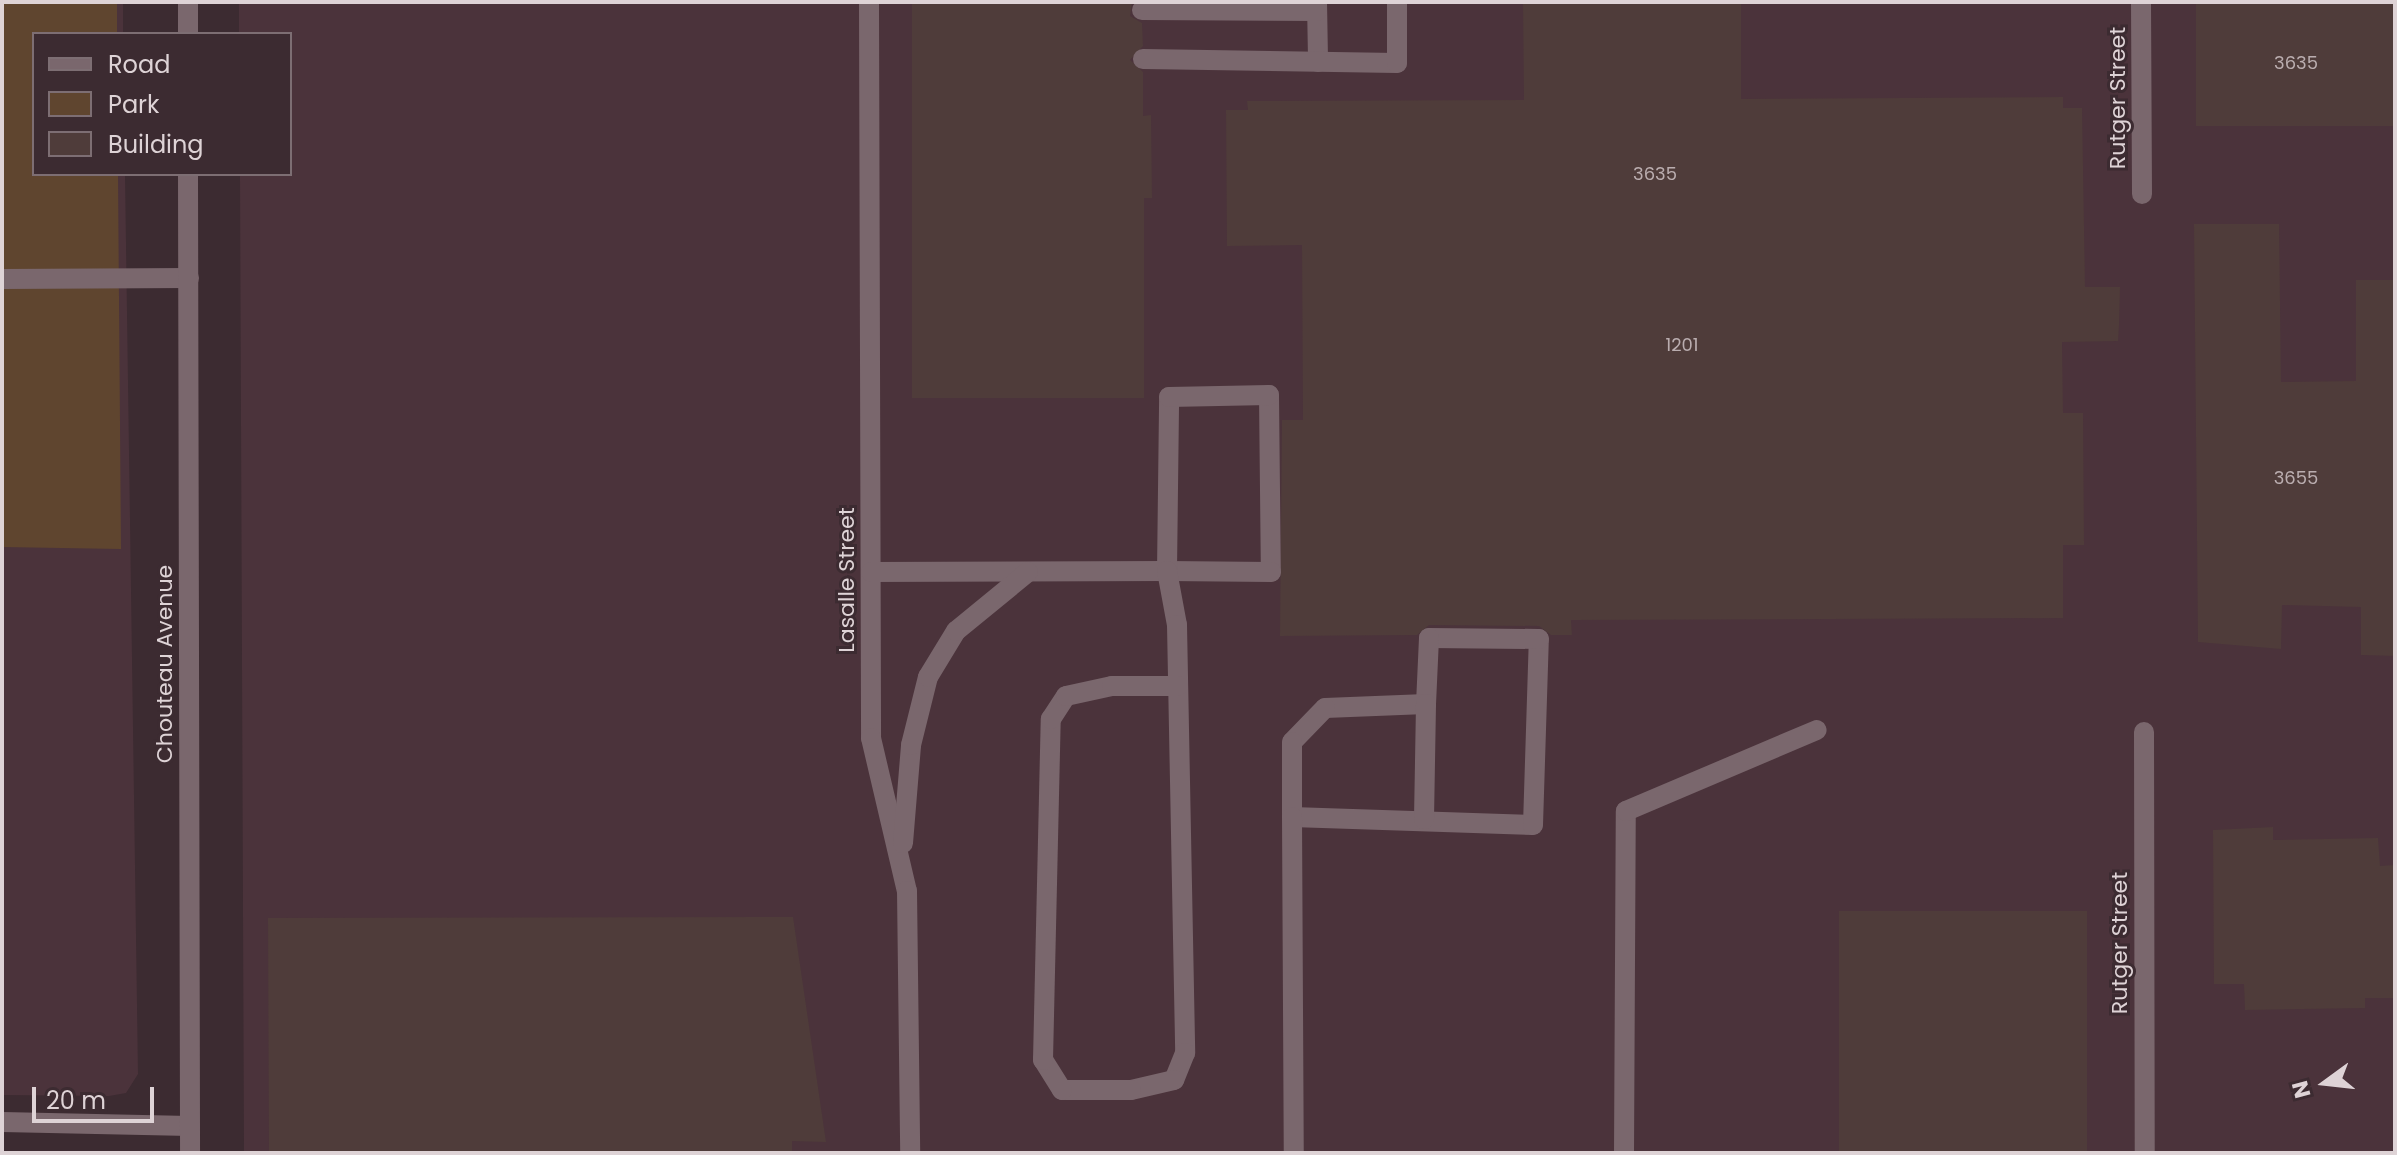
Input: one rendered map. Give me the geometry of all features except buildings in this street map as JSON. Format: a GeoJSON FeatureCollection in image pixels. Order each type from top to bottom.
{"type":"FeatureCollection","features":[{"type":"Feature","properties":{"kind":"main road"},"geometry":{"type":"LineString","coordinates":[[188,2],[188,32]]}},
{"type":"Feature","properties":{"kind":"main road","name":"Lasalle Street"},"geometry":{"type":"LineString","coordinates":[[869,2],[871,572],[875,769],[902,859],[910,932],[910,1153]]}},
{"type":"Feature","properties":{"kind":"main road"},"geometry":{"type":"LineString","coordinates":[[1143,59],[1397,63],[1397,2]]}},
{"type":"Feature","properties":{"kind":"main road","name":"Rutger Street"},"geometry":{"type":"LineString","coordinates":[[2141,2],[2142,194]]}},
{"type":"Feature","properties":{"kind":"main road"},"geometry":{"type":"LineString","coordinates":[[1142,10],[1317,6],[1318,62]]}},
{"type":"Feature","properties":{"kind":"main road","name":"Chouteau Avenue"},"geometry":{"type":"LineString","coordinates":[[188,176],[190,1137]]}},
{"type":"Feature","properties":{"kind":"main road"},"geometry":{"type":"LineString","coordinates":[[2,279],[189,278]]}},
{"type":"Feature","properties":{"kind":"main road"},"geometry":{"type":"LineString","coordinates":[[871,572],[1167,571],[1271,572],[1269,395],[1169,397],[1167,571],[1177,625],[1185,1053],[1174,1080],[1131,1090],[1062,1090],[1043,1060],[1051,719],[1066,696],[1112,686],[1178,686]]}},
{"type":"Feature","properties":{"kind":"main road"},"geometry":{"type":"LineString","coordinates":[[902,859],[911,745],[928,677],[956,631],[1029,572]]}},
{"type":"Feature","properties":{"kind":"main road"},"geometry":{"type":"LineString","coordinates":[[1292,817],[1533,825],[1539,639],[1429,638],[1424,819]]}},
{"type":"Feature","properties":{"kind":"main road"},"geometry":{"type":"LineString","coordinates":[[1294,1153],[1292,742],[1325,708],[1426,704]]}},
{"type":"Feature","properties":{"kind":"main road"},"geometry":{"type":"LineString","coordinates":[[1624,1153],[1626,811],[1817,730]]}},
{"type":"Feature","properties":{"kind":"main road","name":"Rutger Street"},"geometry":{"type":"LineString","coordinates":[[2144,732],[2145,1153]]}},
{"type":"Feature","properties":{"kind":"main road"},"geometry":{"type":"LineString","coordinates":[[2,1122],[190,1137],[202,1153]]}},
{"type":"Feature","properties":{"kind":"shaded area"},"geometry":{"type":"Polygon","coordinates":[[[2,2],[123,2],[123,32],[32,32],[32,176],[125,176],[138,1074],[126,1093],[109,1096],[2,1095],[2,2]]]}},
{"type":"Feature","properties":{"kind":"shaded area"},"geometry":{"type":"Polygon","coordinates":[[[239,2],[2395,2],[2395,1153],[244,1153],[240,176],[292,176],[292,32],[239,32],[239,2]]]}},
{"type":"Feature","properties":{"kind":"green space"},"geometry":{"type":"Polygon","coordinates":[[[2,2],[117,2],[117,32],[32,32],[32,176],[118,176],[121,549],[2,547],[2,2]]]}}]}
